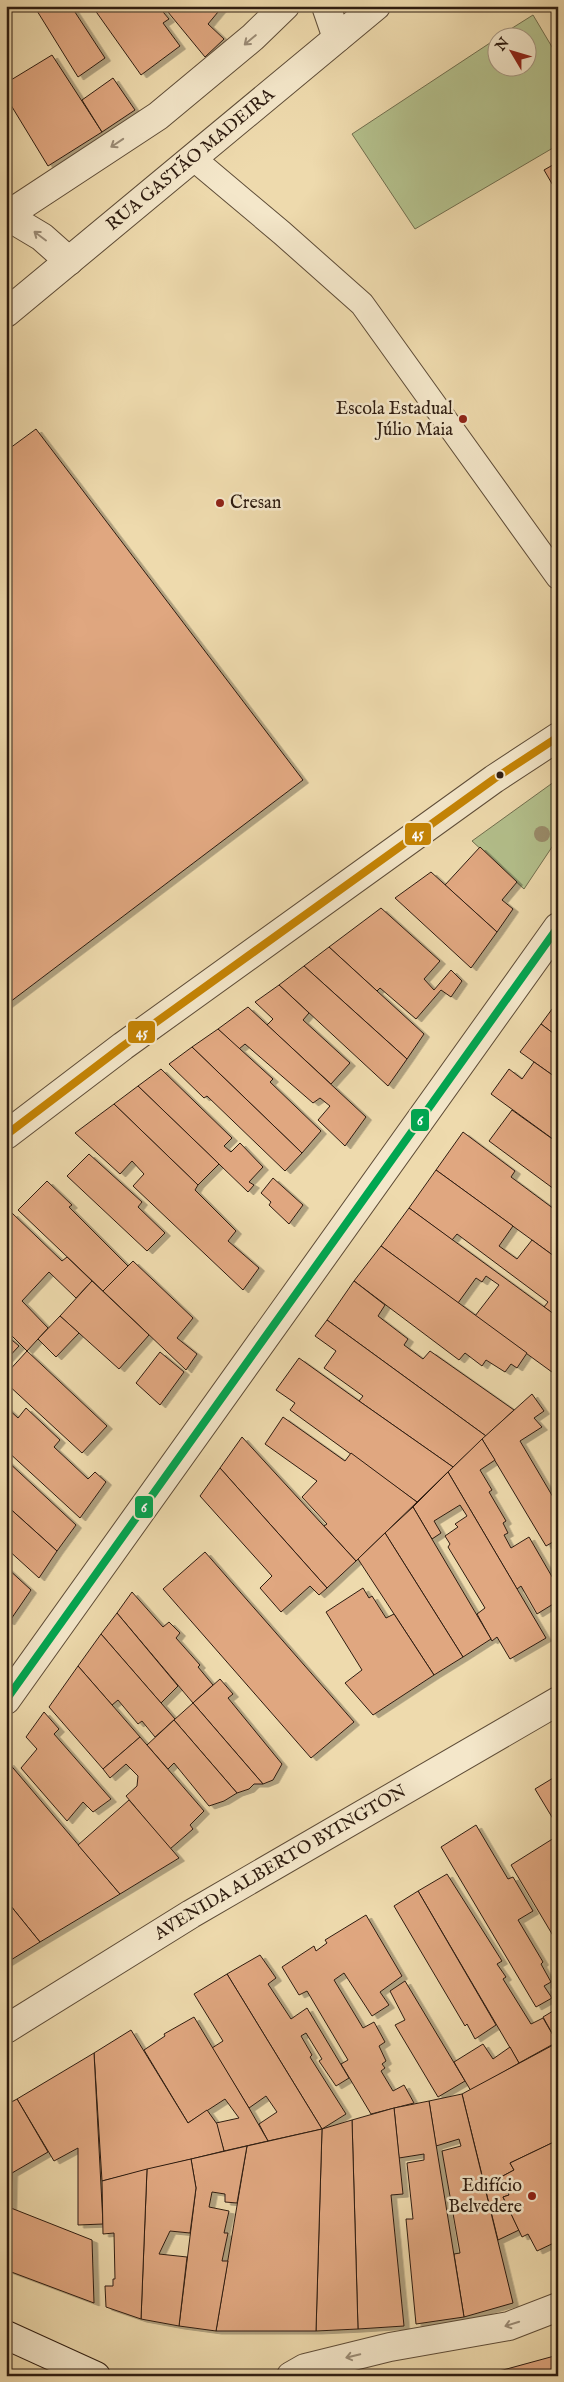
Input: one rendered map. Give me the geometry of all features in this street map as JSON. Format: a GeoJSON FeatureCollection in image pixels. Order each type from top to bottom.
{"type":"FeatureCollection","features":[{"type":"Feature","properties":{"kind":"street"},"geometry":{"type":"LineString","coordinates":[[69,261],[42,237],[6,216],[158,116],[254,37],[285,6]]}},
{"type":"Feature","properties":{"kind":"street"},"geometry":{"type":"LineString","coordinates":[[326,6],[337,38]]}},
{"type":"Feature","properties":{"kind":"street","name":"RUA GASTÃO MADEIRA"},"geometry":{"type":"LineString","coordinates":[[6,313],[194,159],[376,6]]}},
{"type":"Feature","properties":{"kind":"street"},"geometry":{"type":"LineString","coordinates":[[6,1135],[123,1046],[430,825],[558,737]]}},
{"type":"Feature","properties":{"kind":"street"},"geometry":{"type":"LineString","coordinates":[[6,1700],[558,927]]}},
{"type":"Feature","properties":{"kind":"street","name":"AVENIDA ALBERTO BYINGTON"},"geometry":{"type":"LineString","coordinates":[[6,2030],[191,1914],[558,1701]]}},
{"type":"Feature","properties":{"kind":"street"},"geometry":{"type":"LineString","coordinates":[[292,2376],[305,2368],[390,2347],[509,2326],[558,2307]]}},
{"type":"Feature","properties":{"kind":"street"},"geometry":{"type":"LineString","coordinates":[[6,2335],[96,2376]]}},
{"type":"Feature","properties":{"kind":"lane"},"geometry":{"type":"LineString","coordinates":[[194,159],[362,304],[558,577]]}},
{"type":"Feature","properties":{"kind":"green space"},"geometry":{"type":"Polygon","coordinates":[[[533,15],[558,57],[558,145],[415,229],[352,134],[486,46],[486,78],[536,78],[536,28],[512,28],[533,15]]]}},
{"type":"Feature","properties":{"kind":"green space"},"geometry":{"type":"Polygon","coordinates":[[[558,779],[558,838],[524,889],[472,841],[558,779]]]}},
{"type":"Feature","properties":{"kind":"building"},"geometry":{"type":"Polygon","coordinates":[[[34,6],[71,6],[105,58],[78,77],[34,6]]]}},
{"type":"Feature","properties":{"kind":"building"},"geometry":{"type":"Polygon","coordinates":[[[92,6],[158,6],[169,19],[163,23],[180,46],[141,75],[92,6]]]}},
{"type":"Feature","properties":{"kind":"building"},"geometry":{"type":"Polygon","coordinates":[[[163,6],[223,6],[208,24],[224,39],[205,57],[163,6]]]}},
{"type":"Feature","properties":{"kind":"building"},"geometry":{"type":"Polygon","coordinates":[[[52,55],[102,132],[48,166],[6,97],[6,83],[52,55]]]}},
{"type":"Feature","properties":{"kind":"building"},"geometry":{"type":"Polygon","coordinates":[[[113,78],[135,110],[102,132],[82,100],[113,78]]]}},
{"type":"Feature","properties":{"kind":"building"},"geometry":{"type":"Polygon","coordinates":[[[558,162],[558,194],[544,170],[558,162]]]}},
{"type":"Feature","properties":{"kind":"building"},"geometry":{"type":"Polygon","coordinates":[[[36,429],[303,780],[6,1005],[6,451],[36,429]]]}},
{"type":"Feature","properties":{"kind":"building"},"geometry":{"type":"Polygon","coordinates":[[[480,847],[517,882],[502,900],[513,909],[497,932],[445,885],[480,847]]]}},
{"type":"Feature","properties":{"kind":"building"},"geometry":{"type":"Polygon","coordinates":[[[431,872],[497,932],[471,968],[395,898],[431,872]]]}},
{"type":"Feature","properties":{"kind":"building"},"geometry":{"type":"Polygon","coordinates":[[[381,908],[440,961],[424,979],[434,990],[451,970],[462,981],[451,997],[441,990],[416,1019],[380,988],[377,991],[329,947],[381,908]]]}},
{"type":"Feature","properties":{"kind":"building"},"geometry":{"type":"Polygon","coordinates":[[[329,947],[424,1034],[407,1059],[304,966],[329,947]]]}},
{"type":"Feature","properties":{"kind":"building"},"geometry":{"type":"Polygon","coordinates":[[[304,966],[407,1059],[388,1086],[279,985],[304,966]]]}},
{"type":"Feature","properties":{"kind":"building"},"geometry":{"type":"Polygon","coordinates":[[[279,985],[309,1013],[303,1020],[350,1063],[331,1084],[267,1025],[273,1019],[255,1002],[279,985]]]}},
{"type":"Feature","properties":{"kind":"building"},"geometry":{"type":"Polygon","coordinates":[[[558,1001],[558,1037],[541,1024],[558,1001]]]}},
{"type":"Feature","properties":{"kind":"building"},"geometry":{"type":"Polygon","coordinates":[[[248,1007],[366,1117],[345,1146],[318,1120],[330,1106],[320,1098],[313,1103],[245,1044],[239,1049],[218,1029],[248,1007]]]}},
{"type":"Feature","properties":{"kind":"building"},"geometry":{"type":"Polygon","coordinates":[[[541,1024],[558,1037],[558,1079],[520,1052],[541,1024]]]}},
{"type":"Feature","properties":{"kind":"building"},"geometry":{"type":"Polygon","coordinates":[[[218,1029],[273,1079],[270,1082],[321,1131],[302,1153],[192,1047],[218,1029]]]}},
{"type":"Feature","properties":{"kind":"building"},"geometry":{"type":"Polygon","coordinates":[[[192,1047],[302,1153],[285,1171],[207,1096],[204,1098],[169,1064],[192,1047]]]}},
{"type":"Feature","properties":{"kind":"building"},"geometry":{"type":"Polygon","coordinates":[[[534,1062],[558,1079],[557,1142],[491,1094],[509,1069],[522,1079],[534,1062]]]}},
{"type":"Feature","properties":{"kind":"building"},"geometry":{"type":"Polygon","coordinates":[[[161,1069],[232,1138],[224,1146],[231,1152],[240,1143],[263,1167],[249,1182],[254,1185],[248,1192],[138,1086],[161,1069]]]}},
{"type":"Feature","properties":{"kind":"building"},"geometry":{"type":"Polygon","coordinates":[[[138,1086],[219,1164],[198,1185],[114,1104],[138,1086]]]}},
{"type":"Feature","properties":{"kind":"building"},"geometry":{"type":"Polygon","coordinates":[[[114,1104],[198,1185],[195,1190],[236,1231],[228,1241],[259,1268],[243,1290],[133,1186],[144,1174],[132,1161],[120,1174],[75,1133],[114,1104]]]}},
{"type":"Feature","properties":{"kind":"building"},"geometry":{"type":"Polygon","coordinates":[[[512,1110],[558,1143],[558,1192],[489,1141],[512,1110]]]}},
{"type":"Feature","properties":{"kind":"building"},"geometry":{"type":"Polygon","coordinates":[[[463,1132],[515,1171],[511,1177],[558,1212],[558,1230],[552,1238],[558,1242],[558,1259],[436,1170],[463,1132]]]}},
{"type":"Feature","properties":{"kind":"building"},"geometry":{"type":"Polygon","coordinates":[[[89,1154],[142,1202],[138,1207],[165,1233],[147,1251],[67,1176],[89,1154]]]}},
{"type":"Feature","properties":{"kind":"building"},"geometry":{"type":"Polygon","coordinates":[[[436,1170],[513,1226],[499,1246],[517,1259],[532,1240],[558,1259],[558,1317],[544,1307],[548,1302],[457,1234],[452,1240],[409,1208],[436,1170]]]}},
{"type":"Feature","properties":{"kind":"building"},"geometry":{"type":"Polygon","coordinates":[[[273,1178],[303,1205],[289,1224],[269,1205],[271,1202],[261,1193],[273,1178]]]}},
{"type":"Feature","properties":{"kind":"building"},"geometry":{"type":"Polygon","coordinates":[[[47,1181],[72,1205],[69,1207],[128,1266],[103,1291],[18,1210],[47,1181]]]}},
{"type":"Feature","properties":{"kind":"building"},"geometry":{"type":"Polygon","coordinates":[[[409,1208],[558,1317],[556,1375],[475,1316],[499,1285],[486,1276],[482,1282],[476,1278],[458,1303],[381,1246],[409,1208]]]}},
{"type":"Feature","properties":{"kind":"building"},"geometry":{"type":"Polygon","coordinates":[[[12,1213],[62,1261],[67,1257],[92,1281],[76,1298],[49,1272],[22,1301],[48,1328],[27,1351],[6,1330],[6,1219],[12,1213]]]}},
{"type":"Feature","properties":{"kind":"building"},"geometry":{"type":"Polygon","coordinates":[[[381,1246],[527,1353],[517,1368],[511,1364],[505,1372],[486,1360],[482,1366],[465,1353],[459,1360],[354,1281],[381,1246]]]}},
{"type":"Feature","properties":{"kind":"building"},"geometry":{"type":"Polygon","coordinates":[[[133,1261],[193,1318],[177,1338],[197,1354],[186,1370],[103,1291],[133,1261]]]}},
{"type":"Feature","properties":{"kind":"building"},"geometry":{"type":"Polygon","coordinates":[[[92,1281],[149,1335],[119,1369],[60,1316],[92,1281]]]}},
{"type":"Feature","properties":{"kind":"building"},"geometry":{"type":"Polygon","coordinates":[[[354,1281],[385,1305],[378,1316],[408,1339],[404,1345],[423,1359],[430,1351],[514,1410],[486,1436],[327,1320],[354,1281]]]}},
{"type":"Feature","properties":{"kind":"building"},"geometry":{"type":"Polygon","coordinates":[[[60,1316],[79,1333],[56,1357],[38,1339],[60,1316]]]}},
{"type":"Feature","properties":{"kind":"building"},"geometry":{"type":"Polygon","coordinates":[[[327,1320],[486,1436],[453,1467],[359,1401],[363,1396],[324,1368],[336,1351],[315,1336],[327,1320]]]}},
{"type":"Feature","properties":{"kind":"building"},"geometry":{"type":"Polygon","coordinates":[[[6,1335],[19,1346],[6,1360],[6,1335]]]}},
{"type":"Feature","properties":{"kind":"building"},"geometry":{"type":"Polygon","coordinates":[[[27,1351],[107,1426],[82,1453],[6,1383],[6,1374],[27,1351]]]}},
{"type":"Feature","properties":{"kind":"building"},"geometry":{"type":"Polygon","coordinates":[[[160,1352],[184,1372],[160,1405],[136,1383],[160,1352]]]}},
{"type":"Feature","properties":{"kind":"building"},"geometry":{"type":"Polygon","coordinates":[[[299,1358],[453,1467],[417,1502],[290,1410],[295,1403],[276,1390],[299,1358]]]}},
{"type":"Feature","properties":{"kind":"building"},"geometry":{"type":"Polygon","coordinates":[[[532,1394],[544,1411],[534,1418],[542,1427],[520,1441],[553,1497],[558,1494],[558,1539],[546,1546],[482,1439],[532,1394]]]}},
{"type":"Feature","properties":{"kind":"building"},"geometry":{"type":"Polygon","coordinates":[[[6,1407],[18,1418],[26,1408],[60,1440],[54,1447],[88,1479],[95,1472],[106,1482],[80,1518],[6,1450],[6,1407]]]}},
{"type":"Feature","properties":{"kind":"building"},"geometry":{"type":"Polygon","coordinates":[[[283,1417],[345,1461],[351,1453],[417,1502],[356,1561],[324,1526],[327,1524],[302,1497],[317,1481],[265,1444],[283,1417]]]}},
{"type":"Feature","properties":{"kind":"building"},"geometry":{"type":"Polygon","coordinates":[[[242,1437],[356,1561],[327,1588],[220,1468],[242,1437]]]}},
{"type":"Feature","properties":{"kind":"building"},"geometry":{"type":"Polygon","coordinates":[[[482,1439],[495,1460],[480,1470],[492,1490],[489,1492],[506,1521],[503,1523],[508,1533],[504,1535],[511,1548],[529,1537],[558,1587],[558,1601],[537,1614],[521,1586],[517,1589],[448,1472],[482,1439]]]}},
{"type":"Feature","properties":{"kind":"building"},"geometry":{"type":"Polygon","coordinates":[[[6,1460],[76,1525],[57,1551],[6,1505],[6,1460]]]}},
{"type":"Feature","properties":{"kind":"building"},"geometry":{"type":"Polygon","coordinates":[[[220,1468],[327,1588],[319,1595],[310,1586],[281,1612],[260,1588],[272,1576],[200,1496],[220,1468]]]}},
{"type":"Feature","properties":{"kind":"building"},"geometry":{"type":"Polygon","coordinates":[[[448,1472],[546,1638],[510,1659],[497,1637],[492,1641],[477,1614],[485,1608],[448,1547],[450,1544],[445,1536],[458,1527],[455,1524],[467,1516],[460,1505],[434,1521],[441,1533],[432,1539],[413,1507],[448,1472]]]}},
{"type":"Feature","properties":{"kind":"building"},"geometry":{"type":"Polygon","coordinates":[[[6,1505],[57,1551],[39,1578],[6,1548],[6,1505]]]}},
{"type":"Feature","properties":{"kind":"building"},"geometry":{"type":"Polygon","coordinates":[[[413,1507],[491,1639],[463,1657],[385,1533],[413,1507]]]}},
{"type":"Feature","properties":{"kind":"building"},"geometry":{"type":"Polygon","coordinates":[[[385,1533],[463,1657],[434,1675],[358,1559],[385,1533]]]}},
{"type":"Feature","properties":{"kind":"building"},"geometry":{"type":"Polygon","coordinates":[[[205,1552],[354,1722],[311,1758],[163,1589],[205,1552]]]}},
{"type":"Feature","properties":{"kind":"building"},"geometry":{"type":"Polygon","coordinates":[[[6,1567],[31,1590],[9,1622],[6,1620],[6,1567]]]}},
{"type":"Feature","properties":{"kind":"building"},"geometry":{"type":"Polygon","coordinates":[[[363,1588],[369,1598],[372,1596],[386,1618],[394,1614],[434,1675],[373,1715],[345,1683],[362,1670],[326,1612],[363,1588]]]}},
{"type":"Feature","properties":{"kind":"building"},"geometry":{"type":"Polygon","coordinates":[[[132,1592],[163,1627],[169,1622],[180,1633],[176,1638],[200,1665],[198,1667],[213,1685],[193,1703],[117,1613],[132,1592]]]}},
{"type":"Feature","properties":{"kind":"building"},"geometry":{"type":"Polygon","coordinates":[[[117,1613],[178,1686],[161,1703],[101,1634],[117,1613]]]}},
{"type":"Feature","properties":{"kind":"building"},"geometry":{"type":"Polygon","coordinates":[[[101,1634],[175,1719],[155,1737],[142,1721],[138,1724],[118,1700],[112,1705],[78,1666],[101,1634]]]}},
{"type":"Feature","properties":{"kind":"building"},"geometry":{"type":"Polygon","coordinates":[[[78,1666],[140,1737],[103,1769],[49,1707],[78,1666]]]}},
{"type":"Feature","properties":{"kind":"building"},"geometry":{"type":"Polygon","coordinates":[[[220,1679],[233,1694],[228,1698],[282,1764],[273,1780],[263,1784],[193,1703],[220,1679]]]}},
{"type":"Feature","properties":{"kind":"building"},"geometry":{"type":"Polygon","coordinates":[[[193,1703],[263,1784],[254,1784],[249,1789],[237,1793],[174,1720],[193,1703]]]}},
{"type":"Feature","properties":{"kind":"building"},"geometry":{"type":"Polygon","coordinates":[[[44,1712],[59,1729],[54,1734],[111,1799],[93,1812],[83,1802],[67,1821],[21,1768],[37,1749],[26,1737],[44,1712]]]}},
{"type":"Feature","properties":{"kind":"building"},"geometry":{"type":"Polygon","coordinates":[[[174,1720],[237,1793],[224,1801],[209,1806],[174,1763],[168,1769],[147,1745],[174,1720]]]}},
{"type":"Feature","properties":{"kind":"building"},"geometry":{"type":"Polygon","coordinates":[[[140,1737],[204,1811],[190,1825],[193,1829],[170,1849],[126,1796],[137,1786],[138,1776],[126,1764],[110,1778],[103,1769],[140,1737]]]}},
{"type":"Feature","properties":{"kind":"building"},"geometry":{"type":"Polygon","coordinates":[[[8,1762],[120,1894],[40,1942],[6,1900],[8,1762]]]}},
{"type":"Feature","properties":{"kind":"building"},"geometry":{"type":"Polygon","coordinates":[[[558,1775],[558,1827],[535,1789],[558,1775]]]}},
{"type":"Feature","properties":{"kind":"building"},"geometry":{"type":"Polygon","coordinates":[[[129,1800],[179,1858],[120,1894],[78,1845],[129,1800]]]}},
{"type":"Feature","properties":{"kind":"building"},"geometry":{"type":"Polygon","coordinates":[[[476,1825],[508,1879],[513,1877],[533,1911],[518,1920],[543,1962],[541,1964],[551,1982],[544,1986],[552,1998],[536,2007],[441,1847],[476,1825]]]}},
{"type":"Feature","properties":{"kind":"building"},"geometry":{"type":"Polygon","coordinates":[[[554,1838],[558,1844],[558,1944],[511,1865],[554,1838]]]}},
{"type":"Feature","properties":{"kind":"building"},"geometry":{"type":"Polygon","coordinates":[[[447,1874],[502,1961],[497,1964],[506,1977],[503,1979],[531,2024],[543,2018],[557,2042],[519,2063],[418,1891],[447,1874]]]}},
{"type":"Feature","properties":{"kind":"building"},"geometry":{"type":"Polygon","coordinates":[[[418,1891],[496,2025],[475,2039],[467,2024],[465,2026],[394,1906],[418,1891]]]}},
{"type":"Feature","properties":{"kind":"building"},"geometry":{"type":"Polygon","coordinates":[[[6,1900],[40,1942],[6,1963],[6,1900]]]}},
{"type":"Feature","properties":{"kind":"building"},"geometry":{"type":"Polygon","coordinates":[[[366,1915],[402,1976],[380,1992],[389,2005],[372,2016],[344,1973],[334,1980],[363,2028],[374,2022],[385,2042],[379,2046],[386,2061],[382,2064],[385,2068],[381,2071],[393,2091],[404,2085],[414,2103],[371,2114],[341,2064],[348,2060],[307,1991],[299,1995],[282,1967],[314,1946],[316,1951],[327,1943],[325,1940],[366,1915]]]}},
{"type":"Feature","properties":{"kind":"building"},"geometry":{"type":"Polygon","coordinates":[[[260,1955],[276,1978],[268,1984],[291,2019],[307,2008],[349,2078],[336,2086],[319,2061],[322,2059],[306,2033],[301,2036],[312,2055],[310,2057],[346,2114],[322,2129],[227,1974],[260,1955]]]}},
{"type":"Feature","properties":{"kind":"building"},"geometry":{"type":"Polygon","coordinates":[[[227,1974],[322,2129],[268,2141],[259,2124],[277,2112],[266,2096],[249,2108],[212,2048],[223,2041],[194,1994],[227,1974]]]}},
{"type":"Feature","properties":{"kind":"building"},"geometry":{"type":"Polygon","coordinates":[[[405,1981],[465,2081],[438,2097],[395,2025],[405,2020],[390,1991],[405,1981]]]}},
{"type":"Feature","properties":{"kind":"building"},"geometry":{"type":"Polygon","coordinates":[[[558,2008],[558,2042],[557,2042],[543,2017],[558,2008]]]}},
{"type":"Feature","properties":{"kind":"building"},"geometry":{"type":"Polygon","coordinates":[[[194,2017],[268,2141],[224,2151],[216,2123],[239,2118],[225,2099],[188,2123],[144,2050],[165,2036],[164,2034],[194,2017]]]}},
{"type":"Feature","properties":{"kind":"building"},"geometry":{"type":"Polygon","coordinates":[[[131,2030],[188,2123],[207,2110],[217,2124],[224,2151],[102,2181],[94,2053],[131,2030]]]}},
{"type":"Feature","properties":{"kind":"building"},"geometry":{"type":"Polygon","coordinates":[[[483,2044],[493,2059],[510,2047],[519,2063],[471,2091],[454,2062],[483,2044]]]}},
{"type":"Feature","properties":{"kind":"building"},"geometry":{"type":"Polygon","coordinates":[[[555,2044],[558,2050],[558,2145],[556,2141],[510,2163],[514,2170],[501,2177],[509,2195],[503,2197],[519,2230],[498,2240],[462,2094],[555,2044]]]}},
{"type":"Feature","properties":{"kind":"building"},"geometry":{"type":"Polygon","coordinates":[[[94,2053],[103,2224],[78,2225],[78,2148],[54,2161],[17,2099],[94,2053]]]}},
{"type":"Feature","properties":{"kind":"building"},"geometry":{"type":"Polygon","coordinates":[[[462,2094],[513,2303],[464,2317],[454,2254],[460,2253],[442,2151],[461,2146],[459,2139],[436,2146],[429,2101],[462,2094]]]}},
{"type":"Feature","properties":{"kind":"building"},"geometry":{"type":"Polygon","coordinates":[[[17,2099],[48,2152],[12,2173],[11,2208],[92,2240],[94,2303],[6,2270],[6,2105],[17,2099]]]}},
{"type":"Feature","properties":{"kind":"building"},"geometry":{"type":"Polygon","coordinates":[[[429,2101],[464,2317],[416,2324],[406,2219],[413,2219],[407,2163],[424,2160],[424,2154],[399,2158],[394,2108],[429,2101]]]}},
{"type":"Feature","properties":{"kind":"building"},"geometry":{"type":"Polygon","coordinates":[[[394,2108],[403,2194],[391,2195],[404,2326],[358,2329],[352,2120],[394,2108]]]}},
{"type":"Feature","properties":{"kind":"building"},"geometry":{"type":"Polygon","coordinates":[[[352,2120],[358,2329],[316,2331],[322,2129],[352,2120]]]}},
{"type":"Feature","properties":{"kind":"building"},"geometry":{"type":"Polygon","coordinates":[[[322,2129],[316,2331],[216,2331],[247,2146],[322,2129]]]}},
{"type":"Feature","properties":{"kind":"building","name":"Edifício Belvedere"},"geometry":{"type":"Polygon","coordinates":[[[556,2141],[558,2145],[558,2241],[537,2251],[528,2234],[522,2237],[503,2197],[509,2195],[501,2177],[514,2170],[510,2163],[556,2141]]]}},
{"type":"Feature","properties":{"kind":"building"},"geometry":{"type":"Polygon","coordinates":[[[247,2146],[237,2203],[225,2202],[225,2194],[212,2192],[209,2207],[229,2211],[224,2233],[228,2233],[222,2261],[228,2261],[216,2331],[179,2326],[196,2188],[191,2159],[247,2146]]]}},
{"type":"Feature","properties":{"kind":"building"},"geometry":{"type":"Polygon","coordinates":[[[191,2159],[196,2188],[190,2233],[170,2231],[159,2254],[187,2257],[179,2326],[141,2319],[147,2169],[191,2159]]]}},
{"type":"Feature","properties":{"kind":"building"},"geometry":{"type":"Polygon","coordinates":[[[147,2169],[141,2319],[106,2307],[105,2286],[113,2286],[113,2279],[115,2279],[114,2233],[103,2234],[102,2181],[147,2169]]]}},
{"type":"Feature","properties":{"kind":"building"},"geometry":{"type":"Polygon","coordinates":[[[558,2355],[558,2376],[501,2376],[503,2370],[558,2355]]]}},
{"type":"Feature","properties":{"kind":"building"},"geometry":{"type":"Polygon","coordinates":[[[503,2370],[501,2376],[474,2376],[503,2370]]]}},
{"type":"Feature","properties":{"kind":"transit line","name":"45"},"geometry":{"type":"LineString","coordinates":[[6,1135],[123,1046],[494,779],[558,737]]}},
{"type":"Feature","properties":{"kind":"transit line","name":"6"},"geometry":{"type":"LineString","coordinates":[[6,1700],[558,927]]}},
{"type":"Feature","properties":{"kind":"place","name":"Escola Estadual Júlio Maia"},"geometry":{"type":"Point","coordinates":[463,419]}},
{"type":"Feature","properties":{"kind":"place","name":"Cresan"},"geometry":{"type":"Point","coordinates":[220,503]}},
{"type":"Feature","properties":{"kind":"place","name":"Edifício Belvedere"},"geometry":{"type":"Point","coordinates":[532,2196]}}]}
